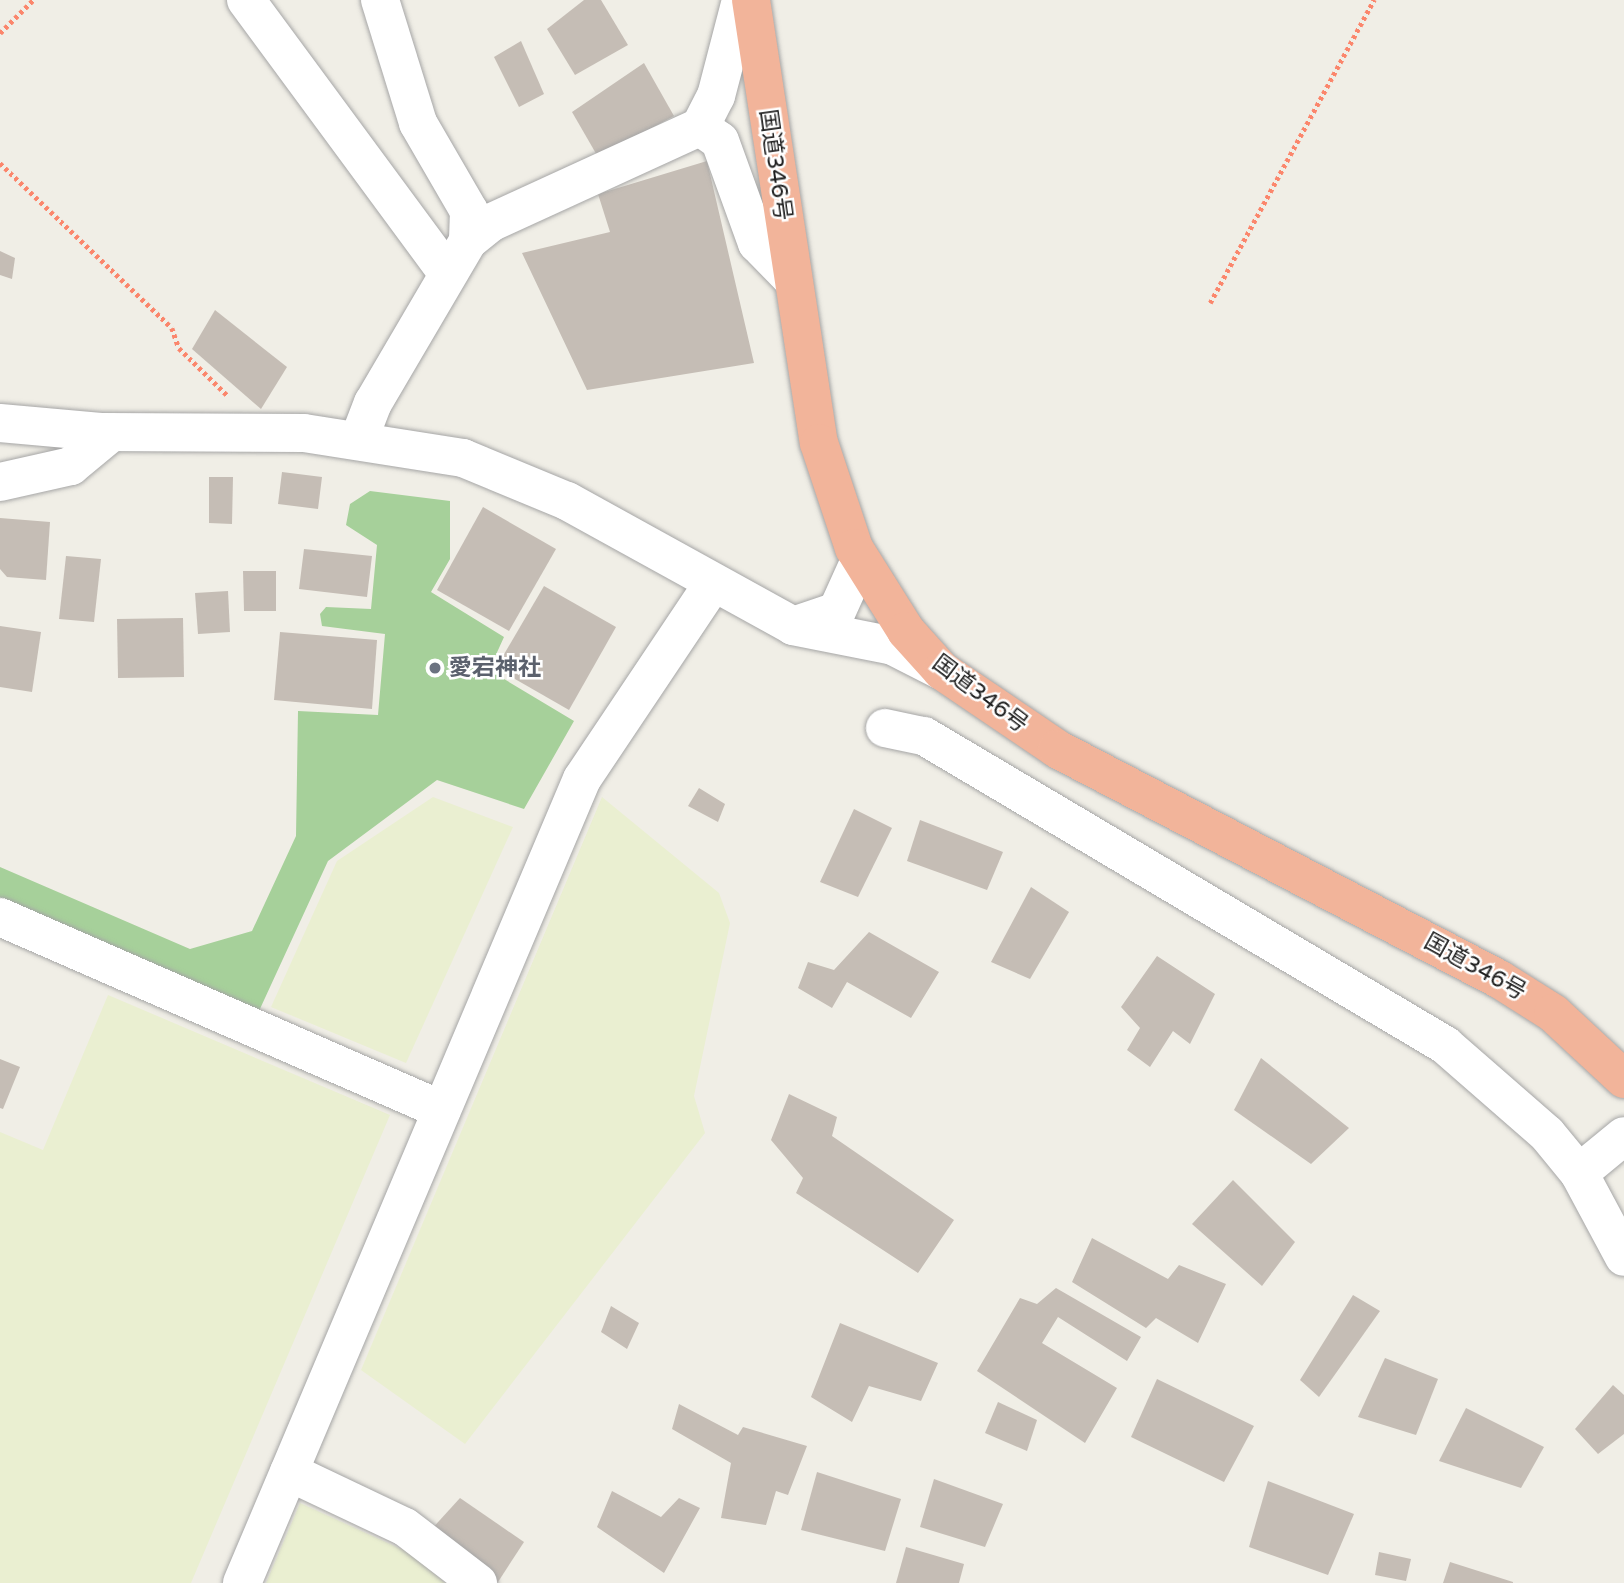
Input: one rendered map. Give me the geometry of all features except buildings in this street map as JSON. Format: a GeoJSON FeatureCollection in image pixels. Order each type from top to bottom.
{"type":"FeatureCollection","features":[{"type":"Feature","properties":{"kind":"highway","name":"国道346号"},"geometry":{"type":"LineString","coordinates":[[751,0],[791,278],[819,443],[860,559],[942,671],[1057,749],[1165,810],[1499,979],[1553,1013],[1624,1079]]}},
{"type":"Feature","properties":{"kind":"street"},"geometry":{"type":"LineString","coordinates":[[246,0],[447,273]]}},
{"type":"Feature","properties":{"kind":"street"},"geometry":{"type":"LineString","coordinates":[[380,0],[418,123],[469,211],[468,241]]}},
{"type":"Feature","properties":{"kind":"street"},"geometry":{"type":"LineString","coordinates":[[359,439],[447,273],[468,241],[490,223],[700,127],[716,96],[741,0]]}},
{"type":"Feature","properties":{"kind":"street"},"geometry":{"type":"LineString","coordinates":[[700,127],[720,141],[757,243],[791,278]]}},
{"type":"Feature","properties":{"kind":"street"},"geometry":{"type":"LineString","coordinates":[[0,423],[112,432],[244,433],[359,439],[463,458],[516,477],[712,585],[793,626],[883,643],[942,671]]}},
{"type":"Feature","properties":{"kind":"street"},"geometry":{"type":"LineString","coordinates":[[0,482],[71,467],[112,432]]}},
{"type":"Feature","properties":{"kind":"street"},"geometry":{"type":"LineString","coordinates":[[793,626],[837,611],[860,559]]}},
{"type":"Feature","properties":{"kind":"street"},"geometry":{"type":"LineString","coordinates":[[242,1583],[434,1107],[582,779],[712,585]]}},
{"type":"Feature","properties":{"kind":"street"},"geometry":{"type":"LineString","coordinates":[[885,728],[924,736],[1445,1045],[1508,1095],[1579,1174],[1624,1257]]}},
{"type":"Feature","properties":{"kind":"street"},"geometry":{"type":"LineString","coordinates":[[0,917],[366,1081],[434,1107]]}},
{"type":"Feature","properties":{"kind":"street"},"geometry":{"type":"LineString","coordinates":[[1579,1174],[1624,1136]]}},
{"type":"Feature","properties":{"kind":"street"},"geometry":{"type":"LineString","coordinates":[[289,1472],[405,1527],[478,1583]]}},
{"type":"Feature","properties":{"kind":"path"},"geometry":{"type":"LineString","coordinates":[[0,33],[33,0]]}},
{"type":"Feature","properties":{"kind":"path"},"geometry":{"type":"LineString","coordinates":[[1210,303],[1374,0]]}},
{"type":"Feature","properties":{"kind":"path"},"geometry":{"type":"LineString","coordinates":[[0,163],[172,328],[178,348],[238,406],[244,433]]}},
{"type":"Feature","properties":{"kind":"green space"},"geometry":{"type":"Polygon","coordinates":[[[370,491],[450,501],[450,559],[431,592],[504,637],[489,670],[574,721],[524,809],[437,780],[328,861],[259,1011],[0,898],[0,867],[190,949],[252,931],[296,836],[298,711],[378,715],[385,634],[322,626],[320,614],[326,607],[371,609],[377,545],[346,525],[350,504],[370,491]]]}},
{"type":"Feature","properties":{"kind":"green space"},"geometry":{"type":"Polygon","coordinates":[[[433,797],[513,827],[406,1063],[271,1007],[337,861],[433,797]]]}},
{"type":"Feature","properties":{"kind":"green space"},"geometry":{"type":"Polygon","coordinates":[[[602,797],[719,893],[730,923],[694,1096],[705,1133],[465,1444],[361,1370],[602,797]]]}},
{"type":"Feature","properties":{"kind":"green space"},"geometry":{"type":"Polygon","coordinates":[[[108,995],[390,1115],[191,1583],[0,1583],[0,1132],[43,1150],[108,995]]]}},
{"type":"Feature","properties":{"kind":"green space"},"geometry":{"type":"Polygon","coordinates":[[[300,1503],[410,1553],[445,1583],[266,1583],[300,1503]]]}},
{"type":"Feature","properties":{"kind":"place","name":"愛宕神社"},"geometry":{"type":"Point","coordinates":[435,668]}}]}
